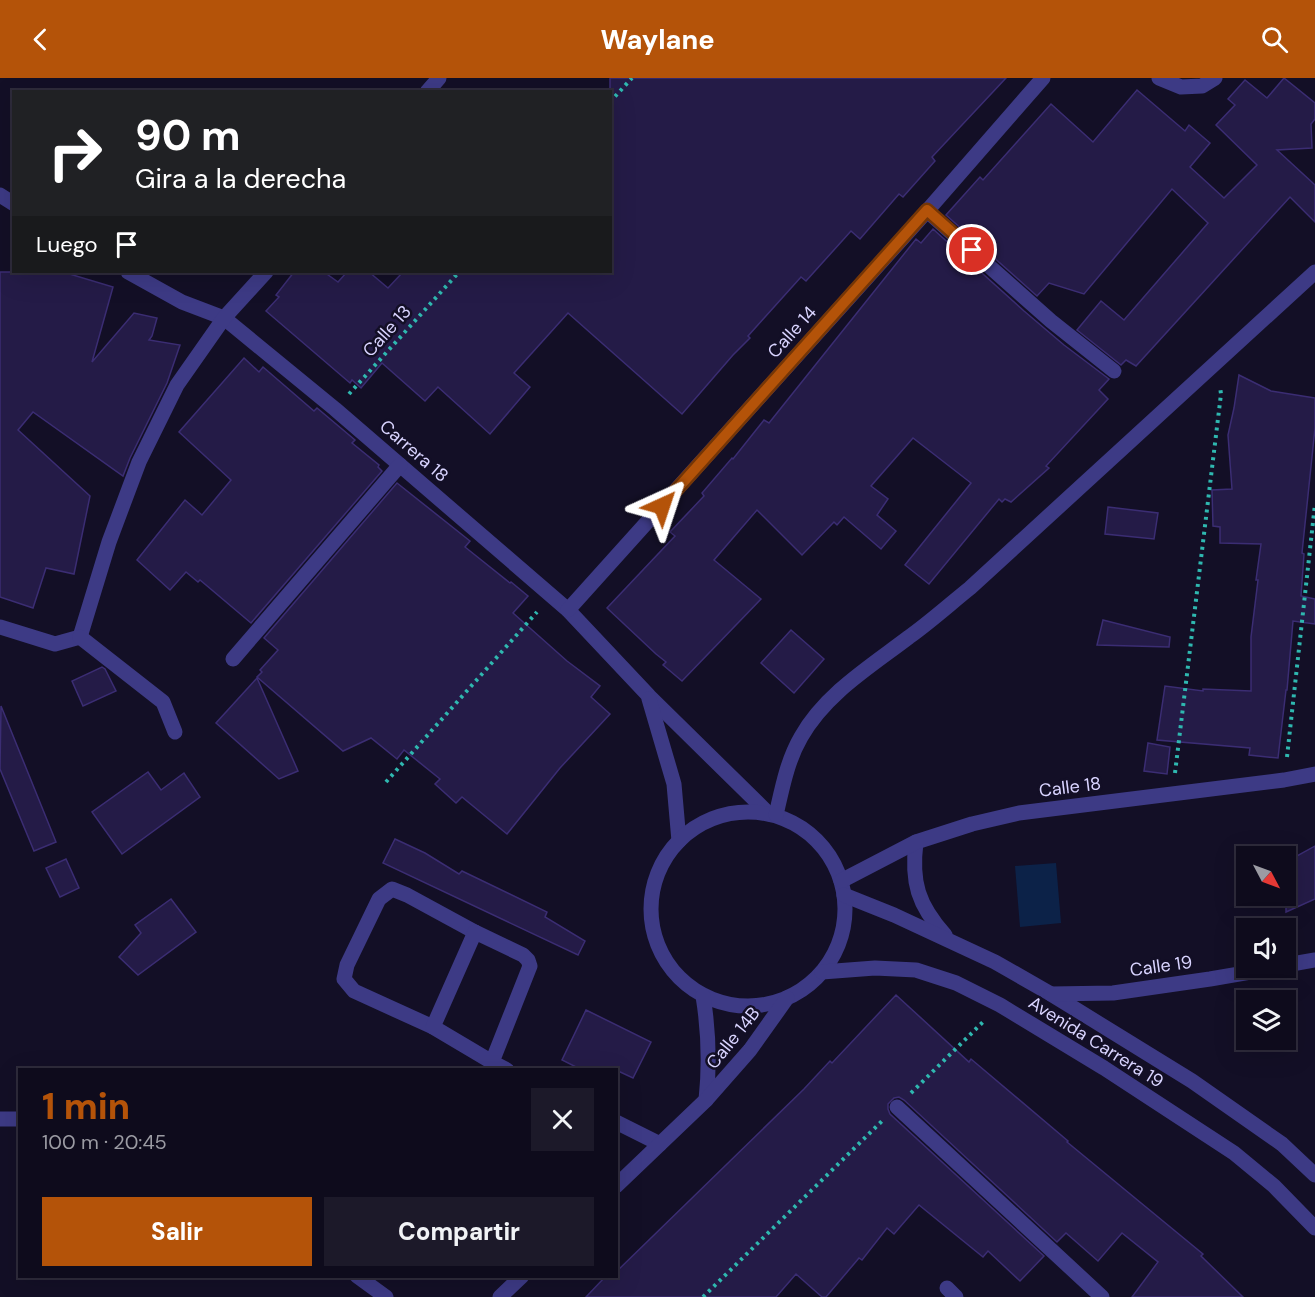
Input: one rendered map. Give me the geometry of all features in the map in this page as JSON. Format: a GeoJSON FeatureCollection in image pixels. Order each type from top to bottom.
{"type":"FeatureCollection","features":[{"type":"Feature","properties":{"kind":"street"},"geometry":{"type":"LineString","coordinates":[[429,90],[439,78]]}},
{"type":"Feature","properties":{"kind":"street","name":"Calle 14"},"geometry":{"type":"LineString","coordinates":[[568,610],[1043,78]]}},
{"type":"Feature","properties":{"kind":"street"},"geometry":{"type":"LineString","coordinates":[[1159,78],[1181,87],[1202,86],[1215,78]]}},
{"type":"Feature","properties":{"kind":"street"},"geometry":{"type":"LineString","coordinates":[[927,210],[1051,321],[1114,371]]}},
{"type":"Feature","properties":{"kind":"street"},"geometry":{"type":"LineString","coordinates":[[772,815],[801,735],[821,708],[849,682],[970,588],[1315,272]]}},
{"type":"Feature","properties":{"kind":"street","name":"Carrera 18"},"geometry":{"type":"LineString","coordinates":[[130,273],[182,302],[224,318],[335,409],[568,610],[649,696],[772,815]]}},
{"type":"Feature","properties":{"kind":"street"},"geometry":{"type":"LineString","coordinates":[[80,637],[110,542],[139,462],[177,385],[224,318],[265,273]]}},
{"type":"Feature","properties":{"kind":"street"},"geometry":{"type":"LineString","coordinates":[[233,659],[400,465]]}},
{"type":"Feature","properties":{"kind":"street"},"geometry":{"type":"LineString","coordinates":[[0,627],[55,644],[80,637]]}},
{"type":"Feature","properties":{"kind":"street"},"geometry":{"type":"LineString","coordinates":[[80,637],[163,702],[175,732]]}},
{"type":"Feature","properties":{"kind":"street","name":"Carrera 18"},"geometry":{"type":"LineString","coordinates":[[649,696],[674,784],[679,841]]}},
{"type":"Feature","properties":{"kind":"street","name":"Calle 18"},"geometry":{"type":"LineString","coordinates":[[843,888],[915,842],[972,824],[1019,813],[1284,780],[1315,774]]}},
{"type":"Feature","properties":{"kind":"street"},"geometry":{"type":"LineString","coordinates":[[749,812],[772,815],[798,825],[817,840],[831,859],[843,888],[845,915],[842,935],[834,954],[822,972],[806,987],[788,998],[767,1005],[745,1007],[723,1004],[703,996],[684,984],[668,967],[651,925],[650,902],[655,880],[665,859],[679,841],[694,828],[730,813],[749,812]]}},
{"type":"Feature","properties":{"kind":"street"},"geometry":{"type":"LineString","coordinates":[[915,842],[914,872],[919,897],[932,921],[950,940]]}},
{"type":"Feature","properties":{"kind":"street","name":"Avenida Carrera 19"},"geometry":{"type":"LineString","coordinates":[[843,888],[894,915],[995,962],[1051,994],[1192,1081],[1282,1144],[1315,1175]]}},
{"type":"Feature","properties":{"kind":"street"},"geometry":{"type":"LineString","coordinates":[[492,1062],[530,966],[528,960],[524,955],[392,889],[379,899],[347,964],[344,979],[354,992],[433,1027],[492,1062],[503,1068]]}},
{"type":"Feature","properties":{"kind":"street"},"geometry":{"type":"LineString","coordinates":[[433,1027],[475,932]]}},
{"type":"Feature","properties":{"kind":"street"},"geometry":{"type":"LineString","coordinates":[[1296,964],[1315,960]]}},
{"type":"Feature","properties":{"kind":"street","name":"Avenida Carrera 19"},"geometry":{"type":"LineString","coordinates":[[822,972],[874,968],[916,970],[957,983],[1000,1005],[1104,1068],[1234,1153],[1274,1186],[1315,1228]]}},
{"type":"Feature","properties":{"kind":"street","name":"Calle 19"},"geometry":{"type":"LineString","coordinates":[[1051,994],[1113,993],[1236,975]]}},
{"type":"Feature","properties":{"kind":"street","name":"Calle 14B"},"geometry":{"type":"LineString","coordinates":[[703,996],[710,1048],[706,1100]]}},
{"type":"Feature","properties":{"kind":"street","name":"Calle 14B"},"geometry":{"type":"LineString","coordinates":[[618,1184],[706,1100],[750,1050],[788,998]]}},
{"type":"Feature","properties":{"kind":"street"},"geometry":{"type":"LineString","coordinates":[[897,1107],[1102,1297]]}},
{"type":"Feature","properties":{"kind":"street"},"geometry":{"type":"LineString","coordinates":[[0,1119],[18,1119]]}},
{"type":"Feature","properties":{"kind":"street"},"geometry":{"type":"LineString","coordinates":[[618,1123],[660,1144]]}},
{"type":"Feature","properties":{"kind":"street"},"geometry":{"type":"LineString","coordinates":[[360,1278],[386,1297]]}},
{"type":"Feature","properties":{"kind":"street"},"geometry":{"type":"LineString","coordinates":[[500,1297],[520,1278]]}},
{"type":"Feature","properties":{"kind":"path"},"geometry":{"type":"LineString","coordinates":[[612,100],[633,78]]}},
{"type":"Feature","properties":{"kind":"path","name":"Calle 13"},"geometry":{"type":"LineString","coordinates":[[335,409],[458,273]]}},
{"type":"Feature","properties":{"kind":"path"},"geometry":{"type":"LineString","coordinates":[[1173,794],[1221,394],[1216,363]]}},
{"type":"Feature","properties":{"kind":"path"},"geometry":{"type":"LineString","coordinates":[[1284,780],[1315,504]]}},
{"type":"Feature","properties":{"kind":"path"},"geometry":{"type":"LineString","coordinates":[[386,782],[551,596]]}},
{"type":"Feature","properties":{"kind":"path"},"geometry":{"type":"LineString","coordinates":[[703,1297],[1000,1005]]}},
{"type":"Feature","properties":{"kind":"water"},"geometry":{"type":"Polygon","coordinates":[[[1056,863],[1061,923],[1020,927],[1015,866],[1056,863]]]}},
{"type":"Feature","properties":{"kind":"building"},"geometry":{"type":"Polygon","coordinates":[[[610,78],[1006,78],[932,157],[935,161],[903,197],[899,194],[860,239],[851,231],[806,281],[801,277],[682,414],[568,313],[514,373],[530,387],[490,434],[438,387],[425,401],[382,363],[361,388],[352,380],[350,383],[266,311],[279,297],[276,295],[293,273],[325,273],[338,282],[346,273],[370,273],[388,288],[402,273],[612,273],[612,90],[610,90],[610,78]]]}},
{"type":"Feature","properties":{"kind":"building"},"geometry":{"type":"Polygon","coordinates":[[[1284,78],[1315,103],[1315,119],[1311,124],[1312,148],[1277,150],[1315,185],[1315,222],[1290,197],[1136,366],[1126,360],[1121,365],[1077,330],[1101,301],[1124,320],[1208,223],[1172,189],[1084,294],[1049,283],[1037,296],[946,215],[980,177],[983,180],[1051,104],[1093,142],[1137,90],[1185,131],[1189,125],[1210,143],[1190,167],[1224,198],[1257,165],[1216,125],[1235,105],[1228,99],[1245,80],[1267,98],[1284,78]]]}},
{"type":"Feature","properties":{"kind":"building"},"geometry":{"type":"Polygon","coordinates":[[[933,229],[1024,311],[1109,379],[1099,390],[1108,399],[1046,466],[1049,468],[1011,502],[1005,499],[1002,502],[999,499],[929,584],[905,565],[971,483],[913,438],[871,486],[888,499],[877,515],[896,531],[881,549],[844,517],[837,525],[834,522],[802,555],[757,510],[714,560],[761,599],[682,681],[663,665],[666,662],[607,608],[675,536],[670,532],[704,496],[702,493],[764,420],[769,423],[916,239],[921,243],[933,229]]]}},
{"type":"Feature","properties":{"kind":"building"},"geometry":{"type":"Polygon","coordinates":[[[0,272],[66,273],[113,287],[92,362],[134,313],[157,318],[149,340],[180,345],[167,383],[123,476],[33,412],[18,430],[90,496],[74,574],[46,568],[33,608],[0,597],[0,272]]]}},
{"type":"Feature","properties":{"kind":"building"},"geometry":{"type":"Polygon","coordinates":[[[244,358],[259,372],[263,367],[314,411],[317,408],[355,440],[352,443],[379,465],[382,471],[251,623],[200,580],[198,582],[186,572],[170,590],[137,560],[185,500],[202,515],[231,480],[179,432],[244,358]]]}},
{"type":"Feature","properties":{"kind":"building"},"geometry":{"type":"Polygon","coordinates":[[[1239,375],[1271,391],[1315,398],[1315,428],[1302,553],[1304,554],[1301,596],[1315,599],[1315,624],[1293,621],[1278,758],[1249,755],[1250,748],[1157,740],[1165,686],[1203,691],[1203,689],[1251,691],[1251,637],[1261,544],[1220,543],[1220,527],[1213,526],[1212,490],[1232,489],[1228,435],[1239,375]]]}},
{"type":"Feature","properties":{"kind":"building"},"geometry":{"type":"Polygon","coordinates":[[[397,483],[470,541],[465,547],[528,596],[513,613],[567,661],[600,686],[591,697],[610,714],[560,768],[507,834],[462,797],[456,803],[435,784],[440,779],[404,750],[397,759],[371,738],[343,751],[257,677],[262,672],[260,670],[278,650],[264,638],[397,483]]]}},
{"type":"Feature","properties":{"kind":"building"},"geometry":{"type":"Polygon","coordinates":[[[1108,507],[1158,513],[1154,539],[1105,534],[1108,507]]]}},
{"type":"Feature","properties":{"kind":"building"},"geometry":{"type":"Polygon","coordinates":[[[1103,620],[1170,637],[1169,647],[1097,645],[1103,620]]]}},
{"type":"Feature","properties":{"kind":"building"},"geometry":{"type":"Polygon","coordinates":[[[791,630],[824,659],[794,693],[761,663],[791,630]]]}},
{"type":"Feature","properties":{"kind":"building"},"geometry":{"type":"Polygon","coordinates":[[[102,667],[116,691],[83,706],[72,681],[102,667]]]}},
{"type":"Feature","properties":{"kind":"building"},"geometry":{"type":"Polygon","coordinates":[[[257,678],[298,771],[279,779],[216,723],[257,678]]]}},
{"type":"Feature","properties":{"kind":"building"},"geometry":{"type":"Polygon","coordinates":[[[1,706],[56,842],[34,851],[0,769],[1,706]]]}},
{"type":"Feature","properties":{"kind":"building"},"geometry":{"type":"Polygon","coordinates":[[[1148,743],[1170,747],[1167,774],[1144,771],[1148,743]]]}},
{"type":"Feature","properties":{"kind":"building"},"geometry":{"type":"Polygon","coordinates":[[[148,772],[161,790],[184,773],[200,797],[122,854],[92,812],[148,772]]]}},
{"type":"Feature","properties":{"kind":"building"},"geometry":{"type":"Polygon","coordinates":[[[395,839],[425,853],[459,874],[462,871],[547,912],[545,917],[585,941],[578,955],[383,863],[395,839]]]}},
{"type":"Feature","properties":{"kind":"building"},"geometry":{"type":"Polygon","coordinates":[[[1315,846],[1315,899],[1286,912],[1286,906],[1296,906],[1296,856],[1315,846]]]}},
{"type":"Feature","properties":{"kind":"building"},"geometry":{"type":"Polygon","coordinates":[[[66,859],[79,888],[60,897],[46,868],[66,859]]]}},
{"type":"Feature","properties":{"kind":"building"},"geometry":{"type":"Polygon","coordinates":[[[171,899],[196,932],[138,975],[119,957],[141,933],[135,925],[171,899]]]}},
{"type":"Feature","properties":{"kind":"building"},"geometry":{"type":"Polygon","coordinates":[[[896,995],[969,1062],[971,1059],[1203,1254],[1201,1256],[1243,1297],[1132,1297],[1158,1262],[1122,1233],[1098,1261],[1066,1233],[1057,1242],[899,1097],[894,1098],[888,1104],[890,1114],[1044,1256],[1020,1281],[988,1251],[983,1257],[919,1205],[894,1234],[887,1228],[862,1260],[859,1258],[826,1297],[822,1297],[796,1274],[776,1297],[586,1297],[604,1278],[618,1278],[618,1270],[830,1061],[832,1063],[896,995]]]}},
{"type":"Feature","properties":{"kind":"building"},"geometry":{"type":"Polygon","coordinates":[[[586,1010],[651,1042],[633,1078],[618,1071],[618,1068],[578,1068],[562,1060],[586,1010]]]}},
{"type":"Feature","properties":{"kind":"route"},"geometry":{"type":"LineString","coordinates":[[662,506],[927,210],[972,250]]}}]}
